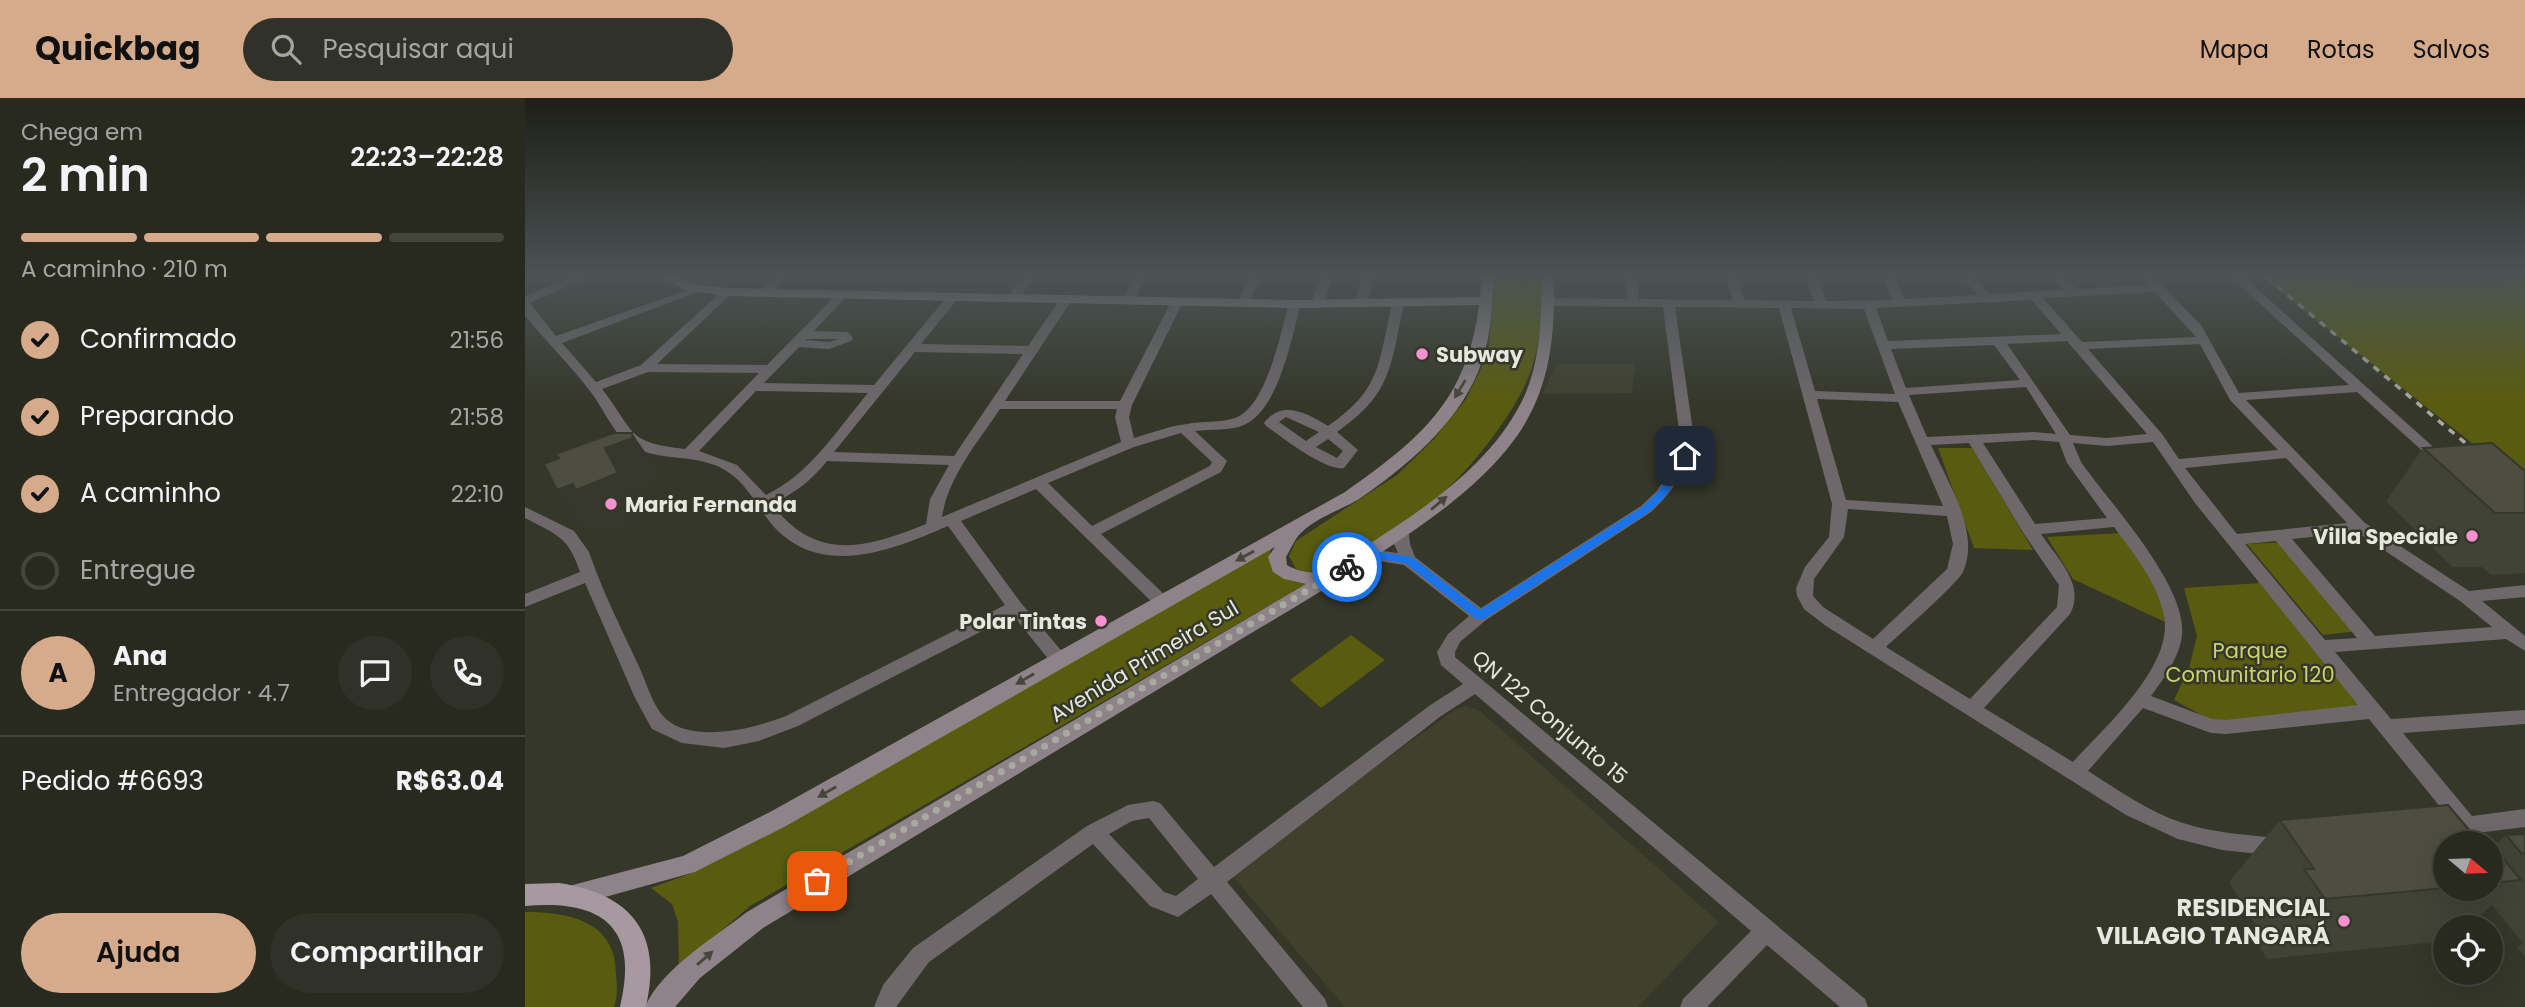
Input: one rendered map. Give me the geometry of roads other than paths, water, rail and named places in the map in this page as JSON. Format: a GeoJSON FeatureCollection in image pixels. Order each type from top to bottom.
{"type":"FeatureCollection","features":[{"type":"Feature","properties":{"kind":"main road","name":"Avenida Primeira Sul"},"geometry":{"type":"LineString","coordinates":[[573,895],[687,865],[778,819],[1295,529],[1384,473],[1426,436],[1460,391],[1479,349],[1483,319]]}},
{"type":"Feature","properties":{"kind":"main road","name":"Avenida Primeira Sul"},"geometry":{"type":"LineString","coordinates":[[658,1007],[691,970],[721,944],[774,907],[1331,577],[1403,531],[1475,473],[1508,436],[1530,399],[1541,369],[1546,319]]}},
{"type":"Feature","properties":{"kind":"main road"},"geometry":{"type":"LineString","coordinates":[[1295,529],[1277,557],[1279,568],[1292,576],[1303,578],[1331,577]]}},
{"type":"Feature","properties":{"kind":"main road"},"geometry":{"type":"LineString","coordinates":[[529,893],[573,895],[603,905],[625,922],[637,947],[640,978],[633,1007]]}},
{"type":"Feature","properties":{"kind":"street"},"geometry":{"type":"LineString","coordinates":[[533,319],[595,387],[630,439],[654,448],[689,453],[732,468],[776,520],[796,539],[814,548],[868,549],[889,545],[952,520],[1129,444],[1184,428],[1239,422],[1253,415],[1263,402],[1290,319]]}},
{"type":"Feature","properties":{"kind":"street"},"geometry":{"type":"LineString","coordinates":[[552,342],[615,319]]}},
{"type":"Feature","properties":{"kind":"street"},"geometry":{"type":"LineString","coordinates":[[646,368],[698,319]]}},
{"type":"Feature","properties":{"kind":"street"},"geometry":{"type":"LineString","coordinates":[[689,453],[818,319]]}},
{"type":"Feature","properties":{"kind":"street"},"geometry":{"type":"LineString","coordinates":[[764,503],[789,490],[808,475],[935,319]]}},
{"type":"Feature","properties":{"kind":"street"},"geometry":{"type":"LineString","coordinates":[[933,526],[937,499],[958,461],[1052,319]]}},
{"type":"Feature","properties":{"kind":"street"},"geometry":{"type":"LineString","coordinates":[[1129,444],[1122,417],[1125,405],[1168,319]]}},
{"type":"Feature","properties":{"kind":"street"},"geometry":{"type":"LineString","coordinates":[[1306,447],[1328,432],[1369,396],[1381,379],[1394,319]]}},
{"type":"Feature","properties":{"kind":"street","name":"QN 122 Conjunto 15"},"geometry":{"type":"LineString","coordinates":[[1671,319],[1687,438],[1685,456],[1672,481],[1646,509],[1480,616],[1454,638],[1446,652],[1447,660],[1857,1007]]}},
{"type":"Feature","properties":{"kind":"street"},"geometry":{"type":"LineString","coordinates":[[1788,319],[1840,504],[1841,523],[1834,542],[1807,574],[1804,587],[1809,604],[1832,622],[2133,809],[2178,830],[2222,841],[2285,848],[2298,846]]}},
{"type":"Feature","properties":{"kind":"street"},"geometry":{"type":"LineString","coordinates":[[1875,319],[1902,395],[1953,512],[1961,544],[1955,570],[1875,648]]}},
{"type":"Feature","properties":{"kind":"street"},"geometry":{"type":"LineString","coordinates":[[2056,319],[2157,437],[2178,464],[2200,500],[2467,825]]}},
{"type":"Feature","properties":{"kind":"street"},"geometry":{"type":"LineString","coordinates":[[2190,319],[2205,340],[2235,397],[2360,527],[2466,597],[2525,645]]}},
{"type":"Feature","properties":{"kind":"street"},"geometry":{"type":"LineString","coordinates":[[2284,319],[2453,471]]}},
{"type":"Feature","properties":{"kind":"street"},"geometry":{"type":"LineString","coordinates":[[1885,345],[1998,341],[2205,340]]}},
{"type":"Feature","properties":{"kind":"street"},"geometry":{"type":"LineString","coordinates":[[1998,341],[2057,424],[2073,461],[2159,582],[2174,614],[2174,634],[2168,653],[2139,699],[2075,772]]}},
{"type":"Feature","properties":{"kind":"street"},"geometry":{"type":"LineString","coordinates":[[911,348],[1031,350]]}},
{"type":"Feature","properties":{"kind":"street"},"geometry":{"type":"LineString","coordinates":[[595,387],[646,368],[771,369]]}},
{"type":"Feature","properties":{"kind":"street"},"geometry":{"type":"LineString","coordinates":[[1809,395],[1902,395],[2028,383]]}},
{"type":"Feature","properties":{"kind":"street"},"geometry":{"type":"LineString","coordinates":[[754,387],[878,389]]}},
{"type":"Feature","properties":{"kind":"street"},"geometry":{"type":"LineString","coordinates":[[2235,397],[2361,388]]}},
{"type":"Feature","properties":{"kind":"street"},"geometry":{"type":"LineString","coordinates":[[995,405],[1125,405]]}},
{"type":"Feature","properties":{"kind":"street"},"geometry":{"type":"LineString","coordinates":[[1280,412],[1289,412],[1328,432],[1351,450],[1339,464],[1306,447],[1271,423],[1273,418],[1280,412]]}},
{"type":"Feature","properties":{"kind":"street"},"geometry":{"type":"LineString","coordinates":[[1091,533],[1216,469],[1220,461],[1184,428]]}},
{"type":"Feature","properties":{"kind":"street"},"geometry":{"type":"LineString","coordinates":[[1923,441],[2034,436],[2107,442],[2157,437]]}},
{"type":"Feature","properties":{"kind":"street"},"geometry":{"type":"LineString","coordinates":[[1973,708],[2058,617],[2067,602],[2067,585],[2028,530],[1974,439]]}},
{"type":"Feature","properties":{"kind":"street"},"geometry":{"type":"LineString","coordinates":[[2178,464],[2287,454]]}},
{"type":"Feature","properties":{"kind":"street"},"geometry":{"type":"LineString","coordinates":[[824,456],[958,461]]}},
{"type":"Feature","properties":{"kind":"street"},"geometry":{"type":"LineString","coordinates":[[1038,481],[1162,602]]}},
{"type":"Feature","properties":{"kind":"street"},"geometry":{"type":"LineString","coordinates":[[1840,504],[1953,512]]}},
{"type":"Feature","properties":{"kind":"street"},"geometry":{"type":"LineString","coordinates":[[525,512],[569,535],[581,552],[644,698],[659,724],[682,736],[701,740],[724,740],[759,734],[792,721],[1016,607]]}},
{"type":"Feature","properties":{"kind":"street"},"geometry":{"type":"LineString","coordinates":[[952,520],[1059,660]]}},
{"type":"Feature","properties":{"kind":"street"},"geometry":{"type":"LineString","coordinates":[[2028,530],[2116,522]]}},
{"type":"Feature","properties":{"kind":"street"},"geometry":{"type":"LineString","coordinates":[[2232,540],[2360,527]]}},
{"type":"Feature","properties":{"kind":"street"},"geometry":{"type":"LineString","coordinates":[[1403,531],[1402,544],[1408,560]]}},
{"type":"Feature","properties":{"kind":"street"},"geometry":{"type":"LineString","coordinates":[[2279,534],[2370,642]]}},
{"type":"Feature","properties":{"kind":"street"},"geometry":{"type":"LineString","coordinates":[[1367,554],[1408,560],[1480,616]]}},
{"type":"Feature","properties":{"kind":"street"},"geometry":{"type":"LineString","coordinates":[[525,601],[589,575]]}},
{"type":"Feature","properties":{"kind":"street"},"geometry":{"type":"LineString","coordinates":[[2466,597],[2525,592]]}},
{"type":"Feature","properties":{"kind":"street"},"geometry":{"type":"LineString","coordinates":[[2320,647],[2511,632]]}},
{"type":"Feature","properties":{"kind":"street"},"geometry":{"type":"LineString","coordinates":[[1094,832],[1157,899],[1178,907],[1435,711],[1475,685]]}},
{"type":"Feature","properties":{"kind":"street"},"geometry":{"type":"LineString","coordinates":[[2139,699],[2211,726],[2226,727],[2373,711]]}},
{"type":"Feature","properties":{"kind":"street"},"geometry":{"type":"LineString","coordinates":[[2387,727],[2525,717]]}},
{"type":"Feature","properties":{"kind":"street"},"geometry":{"type":"LineString","coordinates":[[885,1007],[891,993],[921,955],[1094,832],[1128,813],[1153,809],[1317,1007]]}},
{"type":"Feature","properties":{"kind":"street"},"geometry":{"type":"LineString","coordinates":[[2428,830],[2525,818]]}},
{"type":"Feature","properties":{"kind":"street"},"geometry":{"type":"LineString","coordinates":[[1691,1007],[1767,930]]}},
{"type":"Feature","properties":{"kind":"railway"},"geometry":{"type":"LineString","coordinates":[[2317,319],[2481,456]]}},
{"type":"Feature","properties":{"kind":"place","name":"Subway"},"geometry":{"type":"Point","coordinates":[1422,354]}},
{"type":"Feature","properties":{"kind":"place","name":"Maria Fernanda"},"geometry":{"type":"Point","coordinates":[611,504]}},
{"type":"Feature","properties":{"kind":"place","name":"Villa Speciale"},"geometry":{"type":"Point","coordinates":[2472,536]}},
{"type":"Feature","properties":{"kind":"place","name":"Polar Tintas"},"geometry":{"type":"Point","coordinates":[1101,621]}},
{"type":"Feature","properties":{"kind":"place","name":"RESIDENCIAL VILLAGIO TANGARÁ"},"geometry":{"type":"Point","coordinates":[2344,921]}},
{"type":"Feature","properties":{"kind":"park label","name":"Parque Comunitario 120"},"geometry":{"type":"Point","coordinates":[2250,662]}}]}
